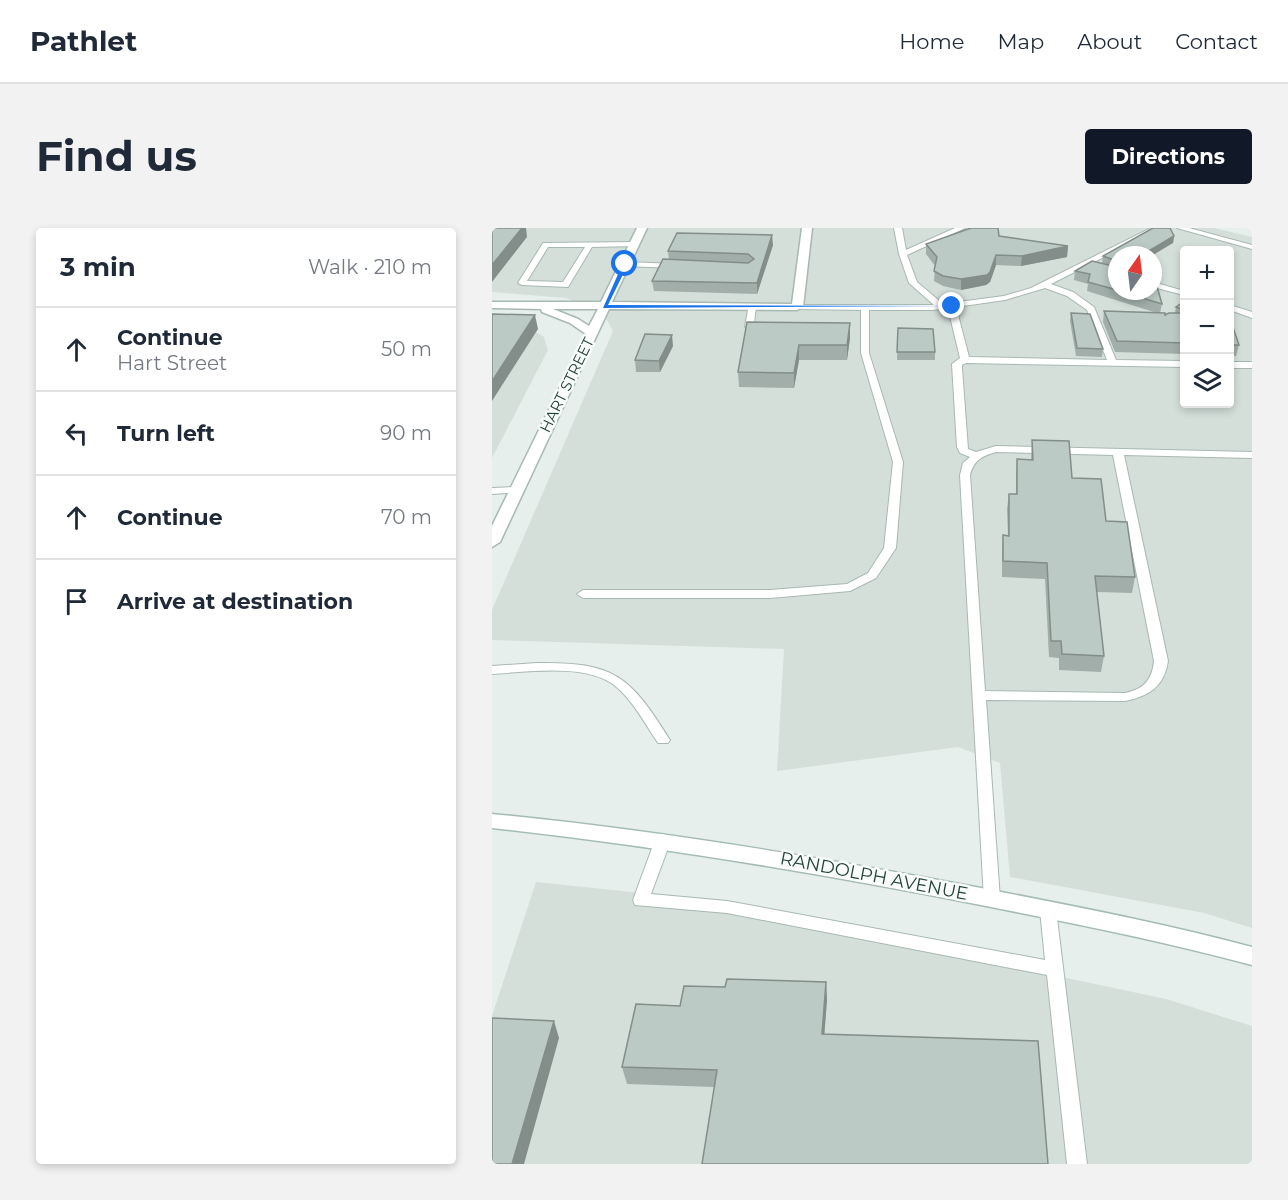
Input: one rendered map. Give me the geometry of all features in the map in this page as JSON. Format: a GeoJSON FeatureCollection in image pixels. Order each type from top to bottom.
{"type":"FeatureCollection","features":[{"type":"Feature","properties":{"kind":"street","name":"HART STREET"},"geometry":{"type":"LineString","coordinates":[[492,542],[497,519],[517,490],[642,228]]}},
{"type":"Feature","properties":{"kind":"street"},"geometry":{"type":"LineString","coordinates":[[492,305],[797,307],[807,228]]}},
{"type":"Feature","properties":{"kind":"street"},"geometry":{"type":"LineString","coordinates":[[521,305],[554,312],[592,333]]}},
{"type":"Feature","properties":{"kind":"street","name":"RANDOLPH AVENUE"},"geometry":{"type":"LineString","coordinates":[[492,821],[663,840],[796,861],[1048,910],[1252,956]]}},
{"type":"Feature","properties":{"kind":"lane"},"geometry":{"type":"LineString","coordinates":[[898,228],[903,254],[913,283],[941,307]]}},
{"type":"Feature","properties":{"kind":"lane"},"geometry":{"type":"LineString","coordinates":[[903,254],[961,228]]}},
{"type":"Feature","properties":{"kind":"lane"},"geometry":{"type":"LineString","coordinates":[[797,307],[941,307],[1005,298],[1045,285],[1157,228]]}},
{"type":"Feature","properties":{"kind":"lane"},"geometry":{"type":"LineString","coordinates":[[1181,228],[1252,247]]}},
{"type":"Feature","properties":{"kind":"lane"},"geometry":{"type":"LineString","coordinates":[[590,244],[565,285],[522,283],[546,245],[590,244],[635,244]]}},
{"type":"Feature","properties":{"kind":"lane"},"geometry":{"type":"LineString","coordinates":[[625,264],[691,267]]}},
{"type":"Feature","properties":{"kind":"lane"},"geometry":{"type":"LineString","coordinates":[[1086,264],[1096,267]]}},
{"type":"Feature","properties":{"kind":"lane"},"geometry":{"type":"LineString","coordinates":[[1045,285],[1070,294],[1091,309],[1113,363]]}},
{"type":"Feature","properties":{"kind":"lane"},"geometry":{"type":"LineString","coordinates":[[1162,287],[1180,292]]}},
{"type":"Feature","properties":{"kind":"lane"},"geometry":{"type":"LineString","coordinates":[[752,306],[749,327],[772,327]]}},
{"type":"Feature","properties":{"kind":"lane"},"geometry":{"type":"LineString","coordinates":[[952,306],[965,360]]}},
{"type":"Feature","properties":{"kind":"lane"},"geometry":{"type":"LineString","coordinates":[[830,317],[831,307]]}},
{"type":"Feature","properties":{"kind":"lane"},"geometry":{"type":"LineString","coordinates":[[583,594],[771,594],[850,587],[872,575],[890,548],[898,462],[866,353],[865,307]]}},
{"type":"Feature","properties":{"kind":"lane"},"geometry":{"type":"LineString","coordinates":[[1234,308],[1252,315]]}},
{"type":"Feature","properties":{"kind":"lane"},"geometry":{"type":"LineString","coordinates":[[977,456],[964,451],[962,447],[957,364],[965,360],[1180,364]]}},
{"type":"Feature","properties":{"kind":"lane"},"geometry":{"type":"LineString","coordinates":[[1234,365],[1252,365]]}},
{"type":"Feature","properties":{"kind":"lane"},"geometry":{"type":"LineString","coordinates":[[992,899],[965,475],[968,463],[977,456],[996,449],[1252,455]]}},
{"type":"Feature","properties":{"kind":"lane"},"geometry":{"type":"LineString","coordinates":[[979,694],[1125,697],[1147,691],[1157,681],[1161,661],[1118,452]]}},
{"type":"Feature","properties":{"kind":"lane"},"geometry":{"type":"LineString","coordinates":[[492,491],[517,490]]}},
{"type":"Feature","properties":{"kind":"lane"},"geometry":{"type":"LineString","coordinates":[[492,670],[561,667],[614,679],[636,700],[663,740]]}},
{"type":"Feature","properties":{"kind":"lane"},"geometry":{"type":"LineString","coordinates":[[663,840],[641,900],[727,907],[1055,969]]}},
{"type":"Feature","properties":{"kind":"lane"},"geometry":{"type":"LineString","coordinates":[[1048,910],[1077,1164]]}},
{"type":"Feature","properties":{"kind":"shaded area"},"geometry":{"type":"Polygon","coordinates":[[[492,228],[1214,228],[1252,237],[1252,928],[1204,913],[1010,877],[1000,763],[958,747],[777,771],[784,649],[492,640],[492,610],[613,331],[603,313],[566,298],[492,292],[492,228]]]}},
{"type":"Feature","properties":{"kind":"shaded area"},"geometry":{"type":"Polygon","coordinates":[[[492,320],[522,323],[544,337],[548,350],[492,458],[492,320]]]}},
{"type":"Feature","properties":{"kind":"shaded area"},"geometry":{"type":"Polygon","coordinates":[[[536,882],[689,898],[1166,999],[1252,1026],[1252,1164],[492,1164],[492,1016],[536,882]]]}},
{"type":"Feature","properties":{"kind":"building"},"geometry":{"type":"Polygon","coordinates":[[[492,228],[522,228],[492,265],[492,228]]]}},
{"type":"Feature","properties":{"kind":"building"},"geometry":{"type":"Polygon","coordinates":[[[971,228],[998,228],[999,236],[1068,246],[1022,256],[996,255],[987,275],[961,279],[943,276],[934,271],[937,257],[926,244],[971,228]]]}},
{"type":"Feature","properties":{"kind":"building"},"geometry":{"type":"Polygon","coordinates":[[[1153,228],[1170,228],[1174,236],[1157,246],[1121,246],[1153,228]]]}},
{"type":"Feature","properties":{"kind":"building"},"geometry":{"type":"Polygon","coordinates":[[[677,233],[772,235],[757,283],[652,281],[663,259],[748,263],[754,259],[748,254],[668,251],[677,233]]]}},
{"type":"Feature","properties":{"kind":"building"},"geometry":{"type":"Polygon","coordinates":[[[1092,261],[1108,265],[1108,288],[1088,282],[1090,274],[1075,271],[1092,261]]]}},
{"type":"Feature","properties":{"kind":"building"},"geometry":{"type":"Polygon","coordinates":[[[1149,300],[1161,300],[1162,304],[1149,300]]]}},
{"type":"Feature","properties":{"kind":"building"},"geometry":{"type":"Polygon","coordinates":[[[1104,311],[1165,313],[1165,315],[1180,313],[1180,343],[1117,341],[1104,311]]]}},
{"type":"Feature","properties":{"kind":"building"},"geometry":{"type":"Polygon","coordinates":[[[1071,313],[1090,314],[1103,349],[1077,348],[1071,313]]]}},
{"type":"Feature","properties":{"kind":"building"},"geometry":{"type":"Polygon","coordinates":[[[492,314],[535,315],[492,381],[492,314]]]}},
{"type":"Feature","properties":{"kind":"building"},"geometry":{"type":"Polygon","coordinates":[[[747,322],[850,323],[847,345],[799,345],[794,373],[738,372],[747,322]]]}},
{"type":"Feature","properties":{"kind":"building"},"geometry":{"type":"Polygon","coordinates":[[[898,328],[933,329],[935,352],[897,352],[898,328]]]}},
{"type":"Feature","properties":{"kind":"building"},"geometry":{"type":"Polygon","coordinates":[[[1234,331],[1239,345],[1234,345],[1234,331]]]}},
{"type":"Feature","properties":{"kind":"building"},"geometry":{"type":"Polygon","coordinates":[[[645,334],[672,335],[659,361],[635,360],[645,334]]]}},
{"type":"Feature","properties":{"kind":"building"},"geometry":{"type":"Polygon","coordinates":[[[1032,440],[1069,441],[1072,478],[1101,479],[1106,521],[1127,522],[1135,577],[1095,576],[1104,656],[1062,654],[1061,641],[1051,641],[1047,563],[1003,561],[1003,535],[1009,536],[1009,494],[1017,494],[1017,459],[1033,460],[1032,440]]]}},
{"type":"Feature","properties":{"kind":"building"},"geometry":{"type":"Polygon","coordinates":[[[727,979],[826,982],[822,1034],[1038,1041],[1048,1164],[702,1164],[717,1070],[622,1067],[636,1004],[680,1006],[684,986],[725,987],[727,979]]]}},
{"type":"Feature","properties":{"kind":"building"},"geometry":{"type":"Polygon","coordinates":[[[492,1018],[554,1021],[512,1164],[492,1164],[492,1018]]]}},
{"type":"Feature","properties":{"kind":"route"},"geometry":{"type":"LineString","coordinates":[[625,264],[605,306],[933,308],[952,306]]}}]}
